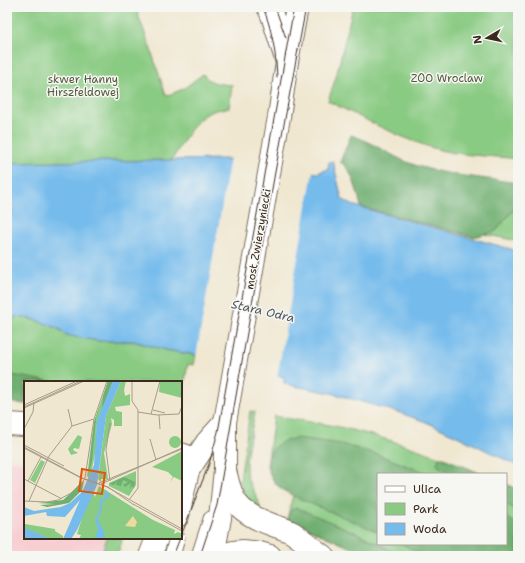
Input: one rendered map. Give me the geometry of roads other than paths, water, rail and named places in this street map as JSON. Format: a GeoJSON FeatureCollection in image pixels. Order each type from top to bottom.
{"type":"FeatureCollection","features":[{"type":"Feature","properties":{"kind":"main road"},"geometry":{"type":"LineString","coordinates":[[268,7],[287,62]]}},
{"type":"Feature","properties":{"kind":"main road","name":"most Zwierzyniecki"},"geometry":{"type":"LineString","coordinates":[[225,470],[227,415],[297,7]]}},
{"type":"Feature","properties":{"kind":"main road"},"geometry":{"type":"LineString","coordinates":[[182,477],[188,456],[207,442],[227,415]]}},
{"type":"Feature","properties":{"kind":"main road"},"geometry":{"type":"LineString","coordinates":[[7,424],[24,425]]}},
{"type":"Feature","properties":{"kind":"main road"},"geometry":{"type":"LineString","coordinates":[[213,556],[220,518],[225,470]]}},
{"type":"Feature","properties":{"kind":"main road"},"geometry":{"type":"LineString","coordinates":[[225,470],[228,487],[235,503],[246,513],[266,523],[293,533],[323,556]]}},
{"type":"Feature","properties":{"kind":"main road"},"geometry":{"type":"LineString","coordinates":[[150,556],[157,539]]}},
{"type":"Feature","properties":{"kind":"main road"},"geometry":{"type":"LineString","coordinates":[[222,556],[241,551],[257,552],[270,556]]}},
{"type":"Feature","properties":{"kind":"lane"},"geometry":{"type":"LineString","coordinates":[[182,509],[188,456]]}},
{"type":"Feature","properties":{"kind":"lane"},"geometry":{"type":"LineString","coordinates":[[199,556],[225,470]]}},
{"type":"Feature","properties":{"kind":"lane"},"geometry":{"type":"LineString","coordinates":[[172,556],[176,539]]}},
{"type":"Feature","properties":{"kind":"water","name":"Stara Odra"},"geometry":{"type":"Polygon","coordinates":[[[227,159],[317,173],[328,169],[329,162],[333,161],[342,199],[352,205],[518,251],[518,466],[426,422],[331,393],[284,384],[284,377],[133,341],[98,341],[75,337],[64,334],[61,330],[32,319],[16,317],[7,323],[7,163],[227,159]]]}},
{"type":"Feature","properties":{"kind":"tram line"},"geometry":{"type":"LineString","coordinates":[[263,7],[273,41],[277,77]]}},
{"type":"Feature","properties":{"kind":"tram line"},"geometry":{"type":"LineString","coordinates":[[275,7],[286,38]]}},
{"type":"Feature","properties":{"kind":"tram line"},"geometry":{"type":"LineString","coordinates":[[182,533],[209,464],[218,432],[294,7]]}},
{"type":"Feature","properties":{"kind":"tram line"},"geometry":{"type":"LineString","coordinates":[[200,556],[217,505],[275,172],[306,7]]}},
{"type":"Feature","properties":{"kind":"tram line"},"geometry":{"type":"LineString","coordinates":[[173,556],[180,539]]}},
{"type":"Feature","properties":{"kind":"park label","name":"ZOO Wroclaw"},"geometry":{"type":"Point","coordinates":[447,78]}},
{"type":"Feature","properties":{"kind":"park label","name":"skwer Hanny Hirszfeldowej"},"geometry":{"type":"Point","coordinates":[83,85]}}]}
